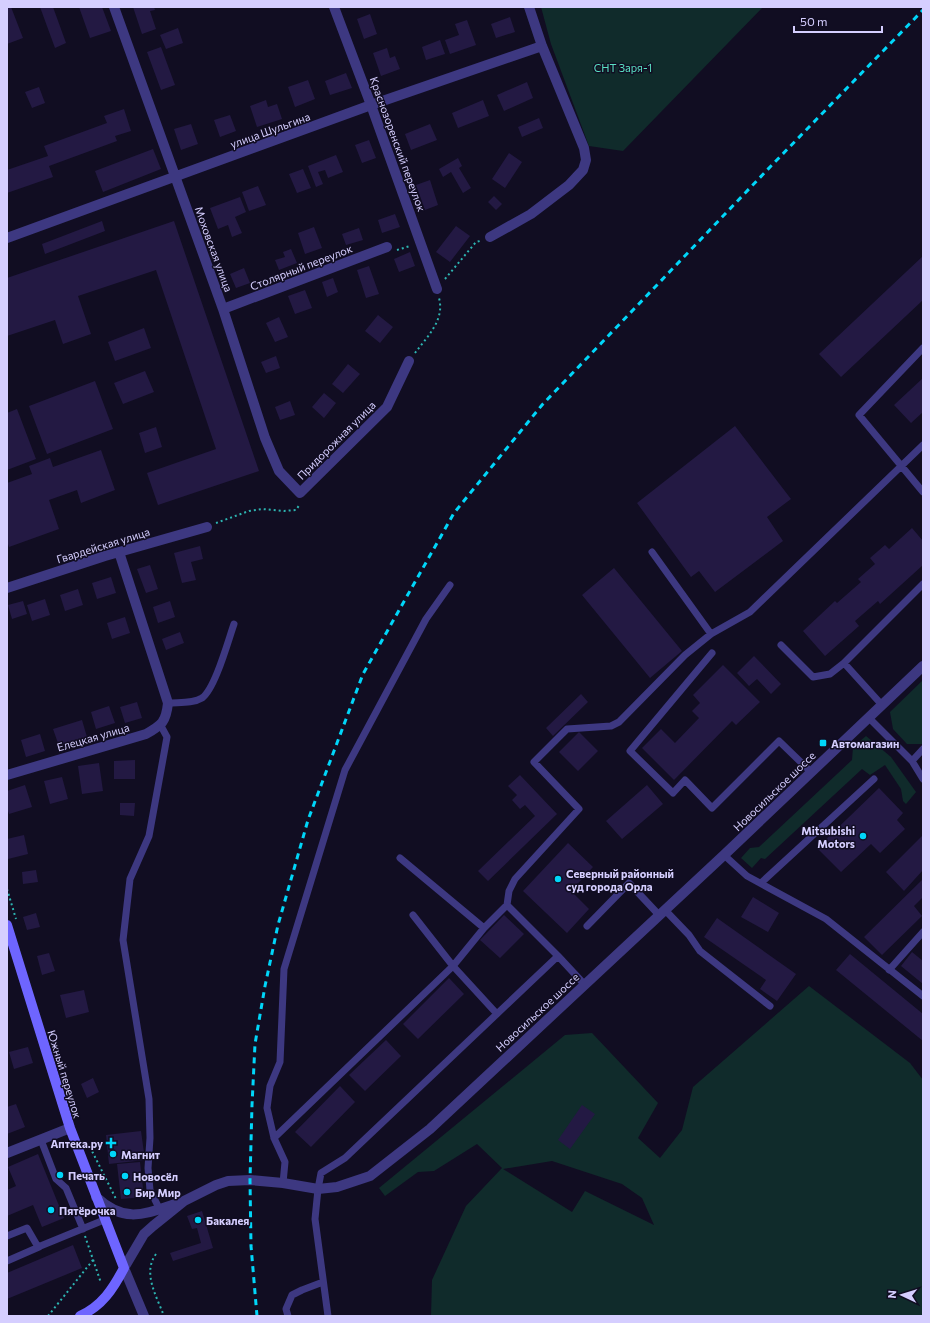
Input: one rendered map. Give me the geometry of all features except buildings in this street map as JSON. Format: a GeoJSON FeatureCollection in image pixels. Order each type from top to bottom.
{"type":"FeatureCollection","features":[{"type":"Feature","properties":{"kind":"main road","name":"Южный переулок"},"geometry":{"type":"LineString","coordinates":[[7,925],[10,949],[70,1128],[104,1220],[124,1268]]}},
{"type":"Feature","properties":{"kind":"main road"},"geometry":{"type":"LineString","coordinates":[[80,1316],[97,1307],[106,1298],[116,1284],[124,1268]]}},
{"type":"Feature","properties":{"kind":"street","name":"Моховская улица"},"geometry":{"type":"LineString","coordinates":[[114,7],[174,177],[223,309],[265,438],[279,470],[300,493]]}},
{"type":"Feature","properties":{"kind":"street","name":"Краснозоренский переулок"},"geometry":{"type":"LineString","coordinates":[[334,7],[422,244],[437,289]]}},
{"type":"Feature","properties":{"kind":"street"},"geometry":{"type":"LineString","coordinates":[[490,237],[531,214],[569,185],[583,170],[586,160],[584,148],[542,46],[529,7]]}},
{"type":"Feature","properties":{"kind":"street","name":"улица Шульгина"},"geometry":{"type":"LineString","coordinates":[[7,238],[371,105],[542,46]]}},
{"type":"Feature","properties":{"kind":"street","name":"Столярный переулок"},"geometry":{"type":"LineString","coordinates":[[223,309],[386,247]]}},
{"type":"Feature","properties":{"kind":"street","name":"Придорожная улица"},"geometry":{"type":"LineString","coordinates":[[300,493],[387,407],[409,361]]}},
{"type":"Feature","properties":{"kind":"street","name":"Гвардейская улица"},"geometry":{"type":"LineString","coordinates":[[7,588],[119,552],[207,527]]}},
{"type":"Feature","properties":{"kind":"street"},"geometry":{"type":"LineString","coordinates":[[119,552],[168,703],[167,714],[161,726]]}},
{"type":"Feature","properties":{"kind":"street","name":"Новосильское шоссе"},"geometry":{"type":"LineString","coordinates":[[124,1268],[144,1234],[184,1201],[216,1185],[228,1181],[250,1180],[283,1183],[318,1189],[337,1187],[370,1176],[430,1129],[724,855],[923,666]]}},
{"type":"Feature","properties":{"kind":"street","name":"Елецкая улица"},"geometry":{"type":"LineString","coordinates":[[7,775],[146,734],[161,726]]}},
{"type":"Feature","properties":{"kind":"street"},"geometry":{"type":"LineString","coordinates":[[7,1153],[70,1128]]}},
{"type":"Feature","properties":{"kind":"street"},"geometry":{"type":"LineString","coordinates":[[96,1197],[110,1208],[123,1214],[136,1215],[160,1210],[184,1201]]}},
{"type":"Feature","properties":{"kind":"street","name":"Южный переулок"},"geometry":{"type":"LineString","coordinates":[[124,1268],[144,1316]]}},
{"type":"Feature","properties":{"kind":"lane"},"geometry":{"type":"LineString","coordinates":[[923,348],[859,415],[923,492]]}},
{"type":"Feature","properties":{"kind":"lane"},"geometry":{"type":"LineString","coordinates":[[274,1138],[454,966],[484,928],[507,905],[509,891],[515,879],[579,809],[534,762],[567,729],[611,726],[619,722],[685,654],[711,634],[750,612],[923,445]]}},
{"type":"Feature","properties":{"kind":"lane"},"geometry":{"type":"LineString","coordinates":[[652,552],[711,634]]}},
{"type":"Feature","properties":{"kind":"lane"},"geometry":{"type":"LineString","coordinates":[[781,645],[813,677],[830,674],[844,663],[923,584]]}},
{"type":"Feature","properties":{"kind":"lane"},"geometry":{"type":"LineString","coordinates":[[283,1183],[286,1162],[274,1138],[267,1108],[270,1086],[280,1062],[284,969],[345,770],[426,620],[450,586]]}},
{"type":"Feature","properties":{"kind":"lane"},"geometry":{"type":"LineString","coordinates":[[168,703],[194,702],[203,697],[213,684],[234,624]]}},
{"type":"Feature","properties":{"kind":"lane"},"geometry":{"type":"LineString","coordinates":[[712,653],[630,751],[672,793],[685,780],[712,808],[779,740],[811,772]]}},
{"type":"Feature","properties":{"kind":"lane"},"geometry":{"type":"LineString","coordinates":[[844,663],[882,705]]}},
{"type":"Feature","properties":{"kind":"lane"},"geometry":{"type":"LineString","coordinates":[[869,718],[912,761],[923,779]]}},
{"type":"Feature","properties":{"kind":"lane"},"geometry":{"type":"LineString","coordinates":[[160,1210],[150,1190],[148,1168],[150,1138],[149,1099],[123,940],[130,879],[148,836],[167,737],[161,726]]}},
{"type":"Feature","properties":{"kind":"lane"},"geometry":{"type":"LineString","coordinates":[[912,761],[923,749]]}},
{"type":"Feature","properties":{"kind":"lane"},"geometry":{"type":"LineString","coordinates":[[761,883],[874,779]]}},
{"type":"Feature","properties":{"kind":"lane"},"geometry":{"type":"LineString","coordinates":[[724,855],[747,876],[826,918],[923,996]]}},
{"type":"Feature","properties":{"kind":"lane"},"geometry":{"type":"LineString","coordinates":[[400,858],[484,928]]}},
{"type":"Feature","properties":{"kind":"lane"},"geometry":{"type":"LineString","coordinates":[[587,926],[629,883],[689,935],[700,951],[770,1006]]}},
{"type":"Feature","properties":{"kind":"lane"},"geometry":{"type":"LineString","coordinates":[[507,905],[584,984]]}},
{"type":"Feature","properties":{"kind":"lane"},"geometry":{"type":"LineString","coordinates":[[413,915],[454,966],[497,1014]]}},
{"type":"Feature","properties":{"kind":"lane"},"geometry":{"type":"LineString","coordinates":[[889,970],[923,932]]}},
{"type":"Feature","properties":{"kind":"lane"},"geometry":{"type":"LineString","coordinates":[[328,1316],[315,1219],[321,1173],[345,1158],[558,956]]}},
{"type":"Feature","properties":{"kind":"lane"},"geometry":{"type":"LineString","coordinates":[[40,1140],[56,1179],[66,1188],[83,1229]]}},
{"type":"Feature","properties":{"kind":"lane"},"geometry":{"type":"LineString","coordinates":[[7,1261],[104,1220]]}},
{"type":"Feature","properties":{"kind":"lane"},"geometry":{"type":"LineString","coordinates":[[7,1236],[27,1228],[38,1248],[39,1247]]}},
{"type":"Feature","properties":{"kind":"lane"},"geometry":{"type":"LineString","coordinates":[[288,1316],[286,1309],[292,1295],[323,1282]]}},
{"type":"Feature","properties":{"kind":"path"},"geometry":{"type":"LineString","coordinates":[[386,247],[391,250],[397,250],[422,244]]}},
{"type":"Feature","properties":{"kind":"path"},"geometry":{"type":"LineString","coordinates":[[207,527],[249,511],[262,509],[284,511],[296,510],[300,502],[300,493]]}},
{"type":"Feature","properties":{"kind":"path"},"geometry":{"type":"LineString","coordinates":[[7,889],[16,919]]}},
{"type":"Feature","properties":{"kind":"path"},"geometry":{"type":"LineString","coordinates":[[88,1143],[119,1205]]}},
{"type":"Feature","properties":{"kind":"path"},"geometry":{"type":"LineString","coordinates":[[83,1229],[101,1283]]}},
{"type":"Feature","properties":{"kind":"path"},"geometry":{"type":"LineString","coordinates":[[156,1254],[150,1266],[150,1278],[164,1316]]}},
{"type":"Feature","properties":{"kind":"path"},"geometry":{"type":"LineString","coordinates":[[48,1316],[93,1260]]}},
{"type":"Feature","properties":{"kind":"green space","name":"СНТ Заря-1"},"geometry":{"type":"Polygon","coordinates":[[[541,7],[763,7],[623,151],[589,146],[551,44],[541,7]]]}},
{"type":"Feature","properties":{"kind":"green space"},"geometry":{"type":"Polygon","coordinates":[[[923,680],[923,743],[907,744],[893,729],[890,712],[923,680]]]}},
{"type":"Feature","properties":{"kind":"green space"},"geometry":{"type":"Polygon","coordinates":[[[866,736],[891,757],[916,792],[906,804],[903,801],[901,789],[885,765],[870,775],[862,769],[765,859],[761,858],[752,868],[741,858],[750,848],[759,847],[852,760],[853,747],[866,736]]]}},
{"type":"Feature","properties":{"kind":"green space"},"geometry":{"type":"Polygon","coordinates":[[[809,986],[910,1063],[923,1080],[923,1316],[431,1316],[432,1280],[466,1206],[502,1168],[477,1144],[434,1171],[418,1172],[385,1196],[379,1188],[565,1035],[592,1033],[658,1103],[638,1138],[660,1158],[682,1130],[693,1087],[809,986]],[[552,1161],[503,1169],[572,1212],[585,1191],[654,1225],[642,1198],[622,1184],[552,1161]]]}},
{"type":"Feature","properties":{"kind":"railway"},"geometry":{"type":"LineString","coordinates":[[257,1316],[251,1246],[250,1180],[255,1044],[278,925],[308,820],[363,674],[454,513],[542,405],[923,10]]}},
{"type":"Feature","properties":{"kind":"place","name":"Автомагазин"},"geometry":{"type":"Point","coordinates":[823,743]}},
{"type":"Feature","properties":{"kind":"place","name":"Mitsubishi Motors"},"geometry":{"type":"Point","coordinates":[863,836]}},
{"type":"Feature","properties":{"kind":"place","name":"Северный районный суд города Орла"},"geometry":{"type":"Point","coordinates":[558,879]}},
{"type":"Feature","properties":{"kind":"place","name":"Аптека.ру"},"geometry":{"type":"Point","coordinates":[111,1143]}},
{"type":"Feature","properties":{"kind":"place","name":"Магнит"},"geometry":{"type":"Point","coordinates":[113,1154]}},
{"type":"Feature","properties":{"kind":"place","name":"Печать"},"geometry":{"type":"Point","coordinates":[60,1175]}},
{"type":"Feature","properties":{"kind":"place","name":"Новосёл"},"geometry":{"type":"Point","coordinates":[125,1176]}},
{"type":"Feature","properties":{"kind":"place","name":"Бир Мир"},"geometry":{"type":"Point","coordinates":[127,1192]}},
{"type":"Feature","properties":{"kind":"place","name":"Пятёрочка"},"geometry":{"type":"Point","coordinates":[51,1210]}},
{"type":"Feature","properties":{"kind":"place","name":"Бакалея"},"geometry":{"type":"Point","coordinates":[198,1220]}}]}
